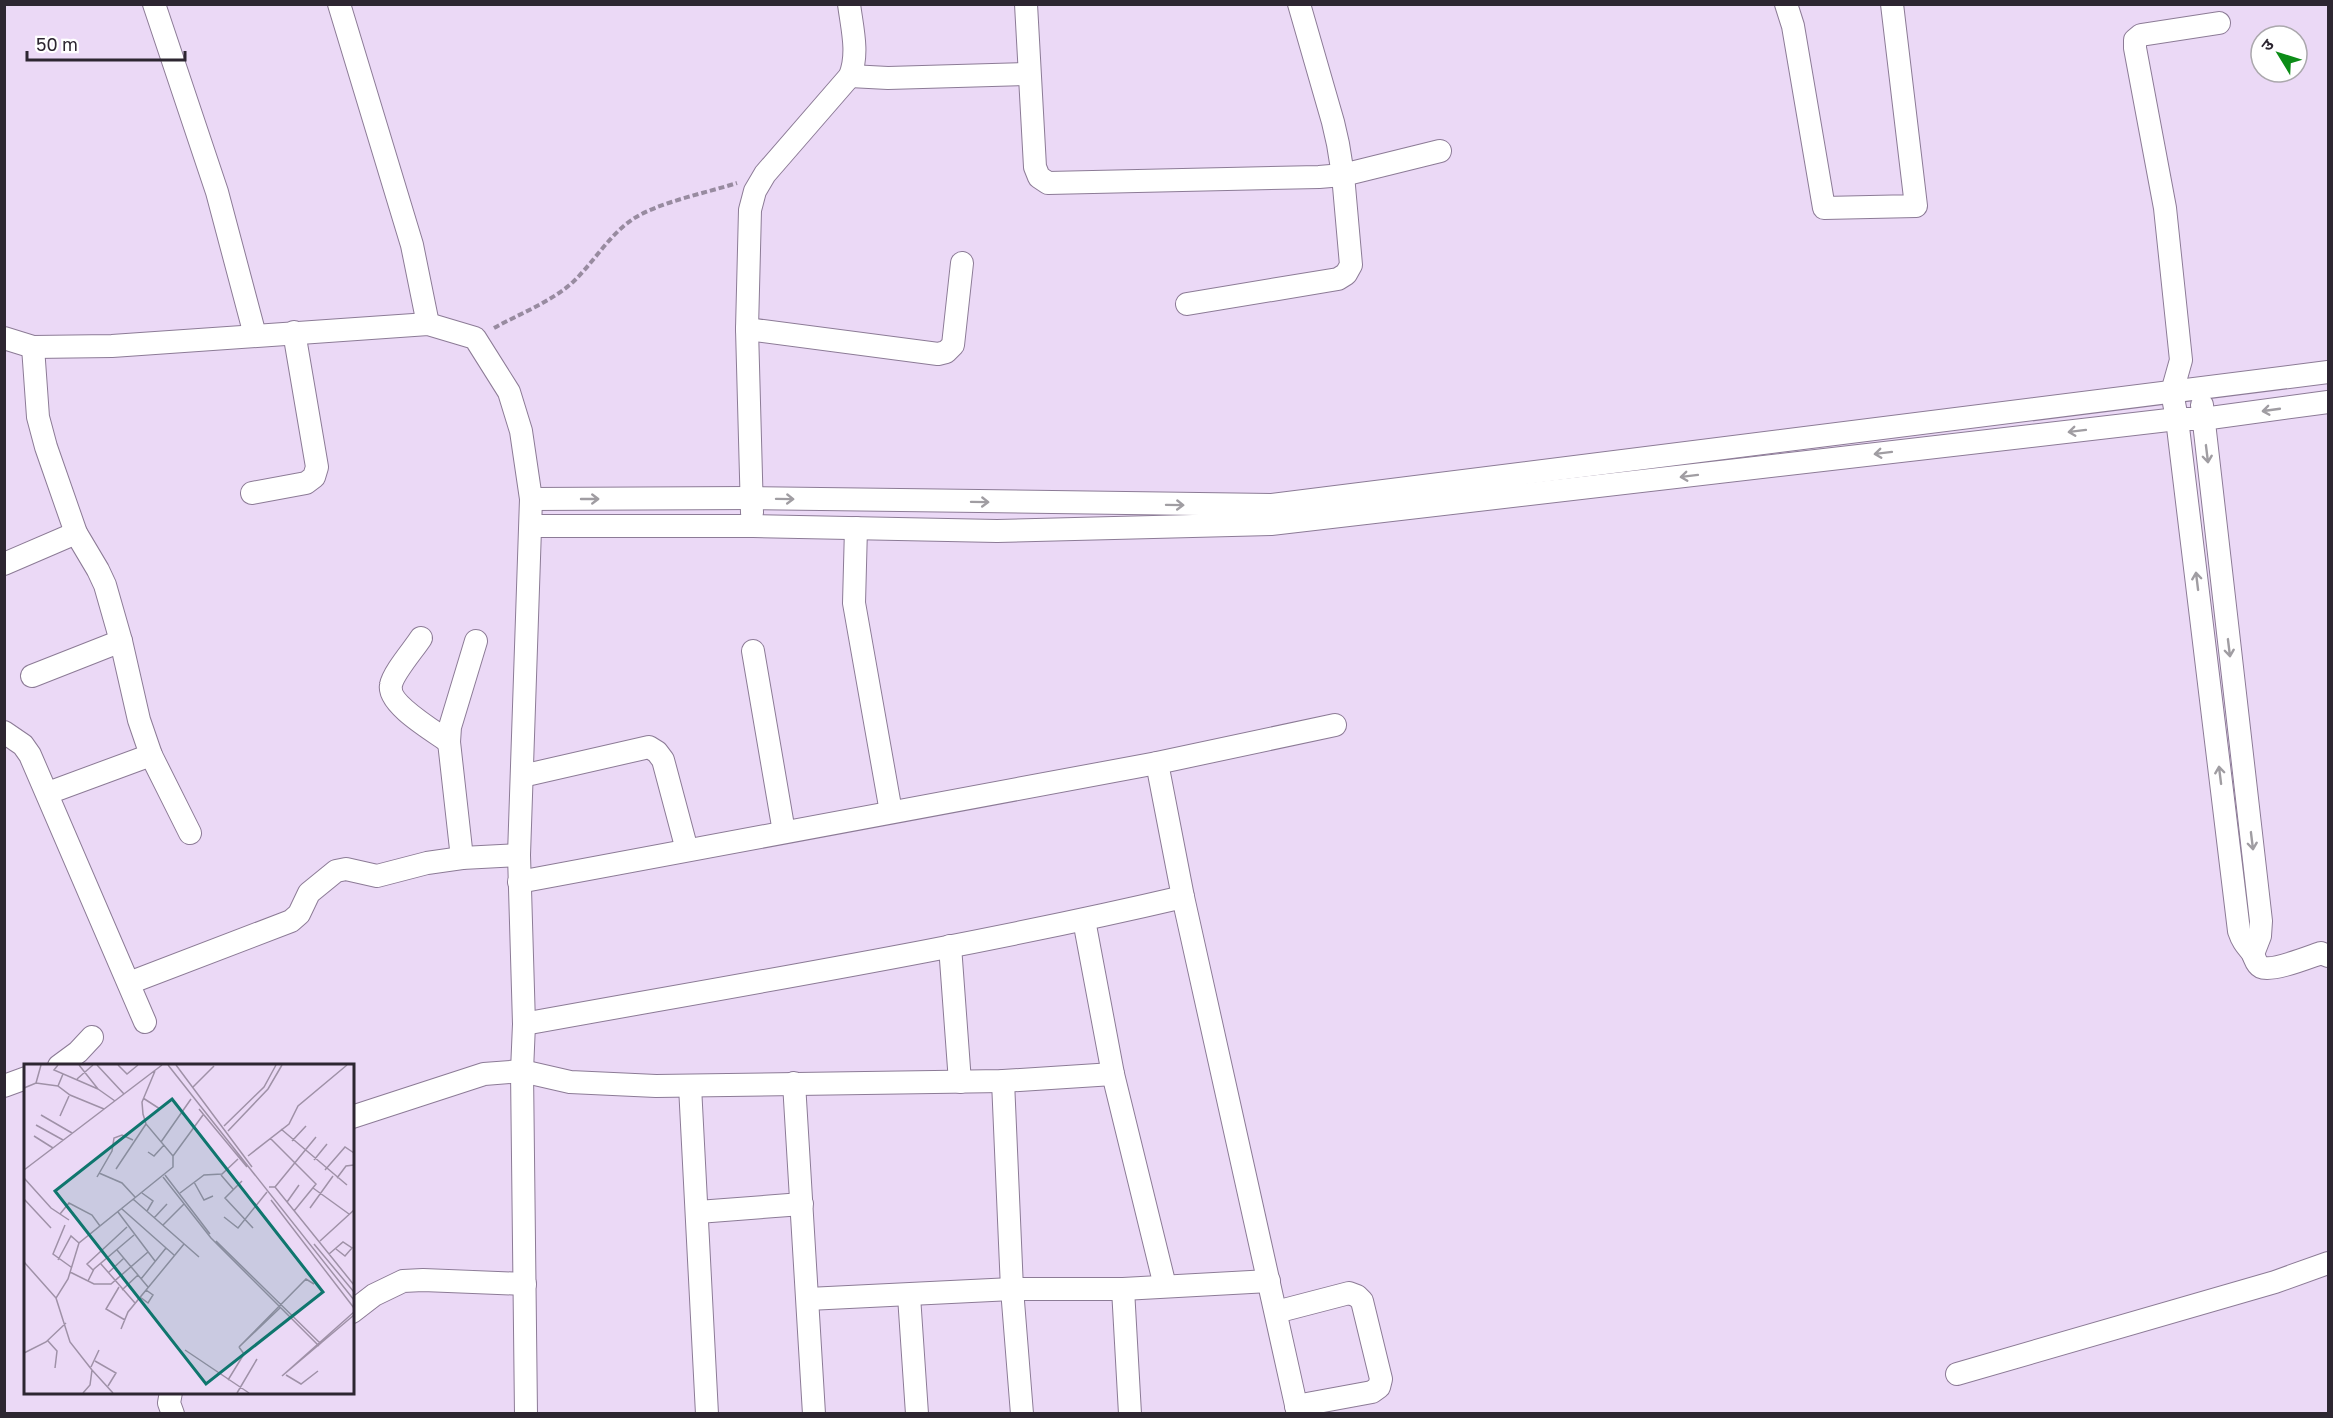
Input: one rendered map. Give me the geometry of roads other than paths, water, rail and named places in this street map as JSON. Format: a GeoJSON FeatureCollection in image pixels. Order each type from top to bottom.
{"type":"FeatureCollection","features":[{"type":"Feature","properties":{"kind":"street"},"geometry":{"type":"LineString","coordinates":[[154,4],[217,192],[255,335]]}},
{"type":"Feature","properties":{"kind":"street"},"geometry":{"type":"LineString","coordinates":[[339,4],[412,245],[428,324]]}},
{"type":"Feature","properties":{"kind":"street"},"geometry":{"type":"LineString","coordinates":[[753,526],[747,328],[750,210],[755,191],[765,174],[850,76],[855,52],[849,4]]}},
{"type":"Feature","properties":{"kind":"street"},"geometry":{"type":"LineString","coordinates":[[1026,4],[1035,167],[1039,177],[1048,183],[1319,177],[1343,175],[1440,151]]}},
{"type":"Feature","properties":{"kind":"street"},"geometry":{"type":"LineString","coordinates":[[1187,304],[1338,279],[1346,274],[1350,266],[1351,255],[1343,175],[1333,122],[1299,4]]}},
{"type":"Feature","properties":{"kind":"street"},"geometry":{"type":"LineString","coordinates":[[1786,4],[1793,26],[1824,208],[1916,206],[1892,4]]}},
{"type":"Feature","properties":{"kind":"street"},"geometry":{"type":"LineString","coordinates":[[2219,23],[2141,34],[2135,40],[2165,208],[2181,360],[2172,392],[2239,931],[2243,943],[2253,954],[2256,963],[2262,967],[2272,968],[2321,953],[2328,956]]}},
{"type":"Feature","properties":{"kind":"street"},"geometry":{"type":"LineString","coordinates":[[850,76],[888,78],[1029,74]]}},
{"type":"Feature","properties":{"kind":"street"},"geometry":{"type":"LineString","coordinates":[[747,328],[938,354],[946,352],[953,345],[962,263]]}},
{"type":"Feature","properties":{"kind":"street"},"geometry":{"type":"LineString","coordinates":[[4,338],[33,347],[112,346],[428,324],[474,338],[509,392],[521,431],[531,499],[519,855],[524,1024],[522,1071],[526,1413]]}},
{"type":"Feature","properties":{"kind":"street"},"geometry":{"type":"LineString","coordinates":[[252,493],[306,483],[314,477],[317,467],[294,332]]}},
{"type":"Feature","properties":{"kind":"street"},"geometry":{"type":"LineString","coordinates":[[33,347],[38,417],[46,447],[76,533],[102,577],[121,641],[133,698],[151,755],[190,833]]}},
{"type":"Feature","properties":{"kind":"street"},"geometry":{"type":"LineString","coordinates":[[2181,360],[2200,388],[2261,921],[2260,936],[2253,954]]}},
{"type":"Feature","properties":{"kind":"street"},"geometry":{"type":"LineString","coordinates":[[531,499],[752,498],[1272,505],[2328,372]]}},
{"type":"Feature","properties":{"kind":"street"},"geometry":{"type":"LineString","coordinates":[[531,526],[753,526],[997,531],[1271,524],[2177,419],[2203,419],[2328,402]]}},
{"type":"Feature","properties":{"kind":"street"},"geometry":{"type":"LineString","coordinates":[[856,528],[856,615],[891,812]]}},
{"type":"Feature","properties":{"kind":"street"},"geometry":{"type":"LineString","coordinates":[[4,564],[76,533]]}},
{"type":"Feature","properties":{"kind":"street"},"geometry":{"type":"LineString","coordinates":[[422,638],[391,683],[391,692],[396,703],[449,742]]}},
{"type":"Feature","properties":{"kind":"street"},"geometry":{"type":"LineString","coordinates":[[32,676],[121,641]]}},
{"type":"Feature","properties":{"kind":"street"},"geometry":{"type":"LineString","coordinates":[[462,858],[449,742],[450,727],[476,641]]}},
{"type":"Feature","properties":{"kind":"street"},"geometry":{"type":"LineString","coordinates":[[753,651],[784,831]]}},
{"type":"Feature","properties":{"kind":"street"},"geometry":{"type":"LineString","coordinates":[[519,882],[1157,763],[1335,725]]}},
{"type":"Feature","properties":{"kind":"street"},"geometry":{"type":"LineString","coordinates":[[4,732],[26,750],[48,793],[145,1022]]}},
{"type":"Feature","properties":{"kind":"street"},"geometry":{"type":"LineString","coordinates":[[522,776],[649,747],[663,760],[687,850]]}},
{"type":"Feature","properties":{"kind":"street"},"geometry":{"type":"LineString","coordinates":[[48,793],[151,755]]}},
{"type":"Feature","properties":{"kind":"street"},"geometry":{"type":"LineString","coordinates":[[1157,763],[1183,897],[1297,1409],[1372,1392],[1379,1387],[1382,1379],[1362,1301],[1357,1296],[1349,1293],[1276,1312]]}},
{"type":"Feature","properties":{"kind":"street"},"geometry":{"type":"LineString","coordinates":[[129,983],[291,921],[299,914],[309,893],[336,871],[346,869],[376,876],[427,863],[462,858],[519,855]]}},
{"type":"Feature","properties":{"kind":"street"},"geometry":{"type":"LineString","coordinates":[[524,1024],[950,946],[1084,920],[1183,897]]}},
{"type":"Feature","properties":{"kind":"street"},"geometry":{"type":"LineString","coordinates":[[1084,920],[1113,1074],[1165,1286]]}},
{"type":"Feature","properties":{"kind":"street"},"geometry":{"type":"LineString","coordinates":[[950,946],[960,1082]]}},
{"type":"Feature","properties":{"kind":"street"},"geometry":{"type":"LineString","coordinates":[[60,1064],[78,1052],[92,1037]]}},
{"type":"Feature","properties":{"kind":"street"},"geometry":{"type":"LineString","coordinates":[[354,1116],[484,1074],[522,1071],[570,1082],[690,1086],[1003,1081],[1113,1074]]}},
{"type":"Feature","properties":{"kind":"street"},"geometry":{"type":"LineString","coordinates":[[4,1086],[24,1079]]}},
{"type":"Feature","properties":{"kind":"street"},"geometry":{"type":"LineString","coordinates":[[1003,1081],[1012,1289],[1022,1413]]}},
{"type":"Feature","properties":{"kind":"street"},"geometry":{"type":"LineString","coordinates":[[794,1083],[814,1413]]}},
{"type":"Feature","properties":{"kind":"street"},"geometry":{"type":"LineString","coordinates":[[690,1086],[707,1413]]}},
{"type":"Feature","properties":{"kind":"street"},"geometry":{"type":"LineString","coordinates":[[698,1212],[802,1204]]}},
{"type":"Feature","properties":{"kind":"street"},"geometry":{"type":"LineString","coordinates":[[1957,1374],[2275,1282],[2328,1263]]}},
{"type":"Feature","properties":{"kind":"street"},"geometry":{"type":"LineString","coordinates":[[354,1310],[374,1295],[403,1281],[525,1284]]}},
{"type":"Feature","properties":{"kind":"street"},"geometry":{"type":"LineString","coordinates":[[808,1299],[909,1296],[1012,1289],[1123,1289],[1269,1281]]}},
{"type":"Feature","properties":{"kind":"street"},"geometry":{"type":"LineString","coordinates":[[1123,1289],[1130,1413]]}},
{"type":"Feature","properties":{"kind":"street"},"geometry":{"type":"LineString","coordinates":[[909,1296],[917,1413]]}},
{"type":"Feature","properties":{"kind":"street"},"geometry":{"type":"LineString","coordinates":[[171,1394],[169,1403],[172,1413]]}}]}
